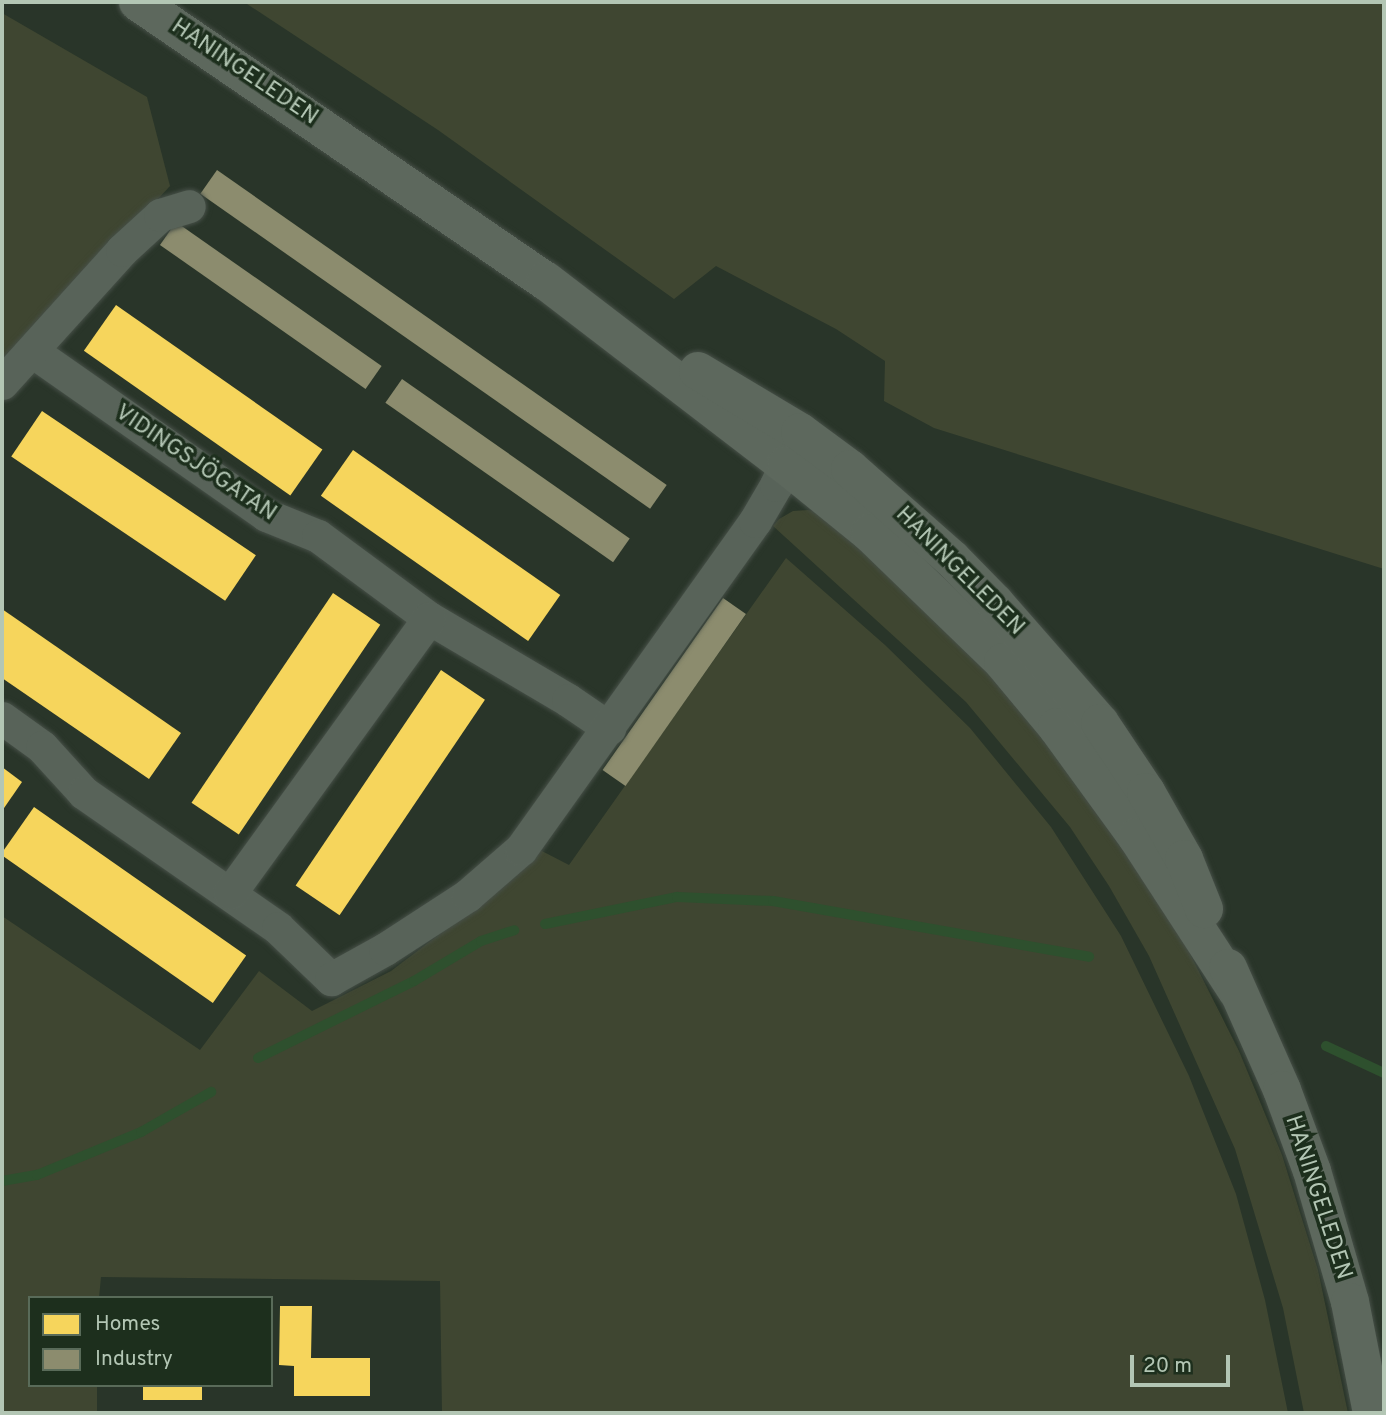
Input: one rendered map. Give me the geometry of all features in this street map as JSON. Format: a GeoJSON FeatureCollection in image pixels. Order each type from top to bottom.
{"type":"FeatureCollection","features":[{"type":"Feature","properties":{"kind":"main road","name":"HANINGELEDEN"},"geometry":{"type":"LineString","coordinates":[[138,2],[793,448],[870,533],[1003,662],[1057,727],[1138,837],[1237,991],[1282,1090],[1312,1171],[1350,1302],[1372,1413]]}},
{"type":"Feature","properties":{"kind":"main road","name":"HANINGELEDEN"},"geometry":{"type":"LineString","coordinates":[[179,2],[349,145]]}},
{"type":"Feature","properties":{"kind":"street"},"geometry":{"type":"LineString","coordinates":[[2,383],[121,250],[160,215],[190,206]]}},
{"type":"Feature","properties":{"kind":"street","name":"VIDINGSJÖGATAN"},"geometry":{"type":"LineString","coordinates":[[32,351],[266,515],[318,536],[429,618],[568,700],[609,728]]}},
{"type":"Feature","properties":{"kind":"street"},"geometry":{"type":"LineString","coordinates":[[2,718],[42,747],[84,793],[230,892],[278,928],[331,979],[386,949],[468,895],[521,849],[755,521],[793,448]]}},
{"type":"Feature","properties":{"kind":"street"},"geometry":{"type":"LineString","coordinates":[[230,892],[429,618]]}},
{"type":"Feature","properties":{"kind":"green space"},"geometry":{"type":"Polygon","coordinates":[[[244,2],[1384,2],[1384,569],[934,428],[884,401],[885,361],[836,329],[716,266],[674,299],[438,130],[244,2]]]}},
{"type":"Feature","properties":{"kind":"green space"},"geometry":{"type":"Polygon","coordinates":[[[2,13],[147,97],[170,186],[8,361],[2,356],[2,13]]]}},
{"type":"Feature","properties":{"kind":"green space"},"geometry":{"type":"Polygon","coordinates":[[[793,511],[820,512],[1000,681],[1068,766],[1178,930],[1239,1051],[1282,1155],[1318,1270],[1348,1413],[1304,1413],[1283,1308],[1235,1149],[1149,956],[1109,886],[1070,827],[966,702],[773,526],[793,511]]]}},
{"type":"Feature","properties":{"kind":"green space"},"geometry":{"type":"Polygon","coordinates":[[[786,558],[885,645],[970,728],[1051,827],[1121,936],[1189,1076],[1236,1194],[1265,1300],[1288,1413],[442,1413],[440,1281],[101,1277],[99,1296],[28,1296],[28,1387],[97,1387],[97,1413],[2,1413],[2,916],[200,1050],[259,971],[312,1011],[391,971],[515,877],[540,850],[569,865],[786,558]]]}},
{"type":"Feature","properties":{"kind":"building: Homes"},"geometry":{"type":"Polygon","coordinates":[[[116,305],[322,450],[290,495],[84,351],[116,305]]]}},
{"type":"Feature","properties":{"kind":"building: Homes"},"geometry":{"type":"Polygon","coordinates":[[[42,411],[256,555],[225,601],[11,457],[42,411]]]}},
{"type":"Feature","properties":{"kind":"building: Homes"},"geometry":{"type":"Polygon","coordinates":[[[353,450],[560,595],[528,641],[321,496],[353,450]]]}},
{"type":"Feature","properties":{"kind":"building: Homes"},"geometry":{"type":"Polygon","coordinates":[[[333,593],[380,625],[239,835],[192,803],[333,593]]]}},
{"type":"Feature","properties":{"kind":"building: Homes"},"geometry":{"type":"Polygon","coordinates":[[[2,609],[181,733],[149,779],[2,678],[2,609]]]}},
{"type":"Feature","properties":{"kind":"building: Homes"},"geometry":{"type":"Polygon","coordinates":[[[441,670],[485,700],[340,915],[296,886],[441,670]]]}},
{"type":"Feature","properties":{"kind":"building: Homes"},"geometry":{"type":"Polygon","coordinates":[[[2,767],[22,782],[2,811],[2,767]]]}},
{"type":"Feature","properties":{"kind":"building: Homes"},"geometry":{"type":"Polygon","coordinates":[[[34,807],[246,956],[213,1003],[2,855],[34,807]]]}},
{"type":"Feature","properties":{"kind":"building: Homes"},"geometry":{"type":"Polygon","coordinates":[[[280,1306],[312,1306],[311,1358],[370,1358],[370,1396],[294,1396],[294,1366],[279,1365],[280,1306]]]}},
{"type":"Feature","properties":{"kind":"building: Homes"},"geometry":{"type":"Polygon","coordinates":[[[143,1387],[202,1387],[202,1400],[143,1400],[143,1387]]]}},
{"type":"Feature","properties":{"kind":"building: Industry"},"geometry":{"type":"Polygon","coordinates":[[[217,170],[667,485],[650,509],[200,194],[217,170]]]}},
{"type":"Feature","properties":{"kind":"building: Industry"},"geometry":{"type":"Polygon","coordinates":[[[176,222],[382,366],[366,389],[160,245],[176,222]]]}},
{"type":"Feature","properties":{"kind":"building: Industry"},"geometry":{"type":"Polygon","coordinates":[[[402,379],[630,538],[613,562],[385,403],[402,379]]]}},
{"type":"Feature","properties":{"kind":"building: Industry"},"geometry":{"type":"Polygon","coordinates":[[[723,598],[746,614],[625,786],[603,770],[723,598]]]}},
{"type":"Feature","properties":{"kind":"waterway"},"geometry":{"type":"LineString","coordinates":[[545,924],[677,897],[773,901],[1089,957]]}},
{"type":"Feature","properties":{"kind":"waterway"},"geometry":{"type":"LineString","coordinates":[[258,1058],[414,981],[481,941],[514,930]]}},
{"type":"Feature","properties":{"kind":"waterway"},"geometry":{"type":"LineString","coordinates":[[1326,1046],[1384,1073]]}},
{"type":"Feature","properties":{"kind":"waterway"},"geometry":{"type":"LineString","coordinates":[[2,1181],[37,1175],[141,1132],[211,1092]]}}]}
